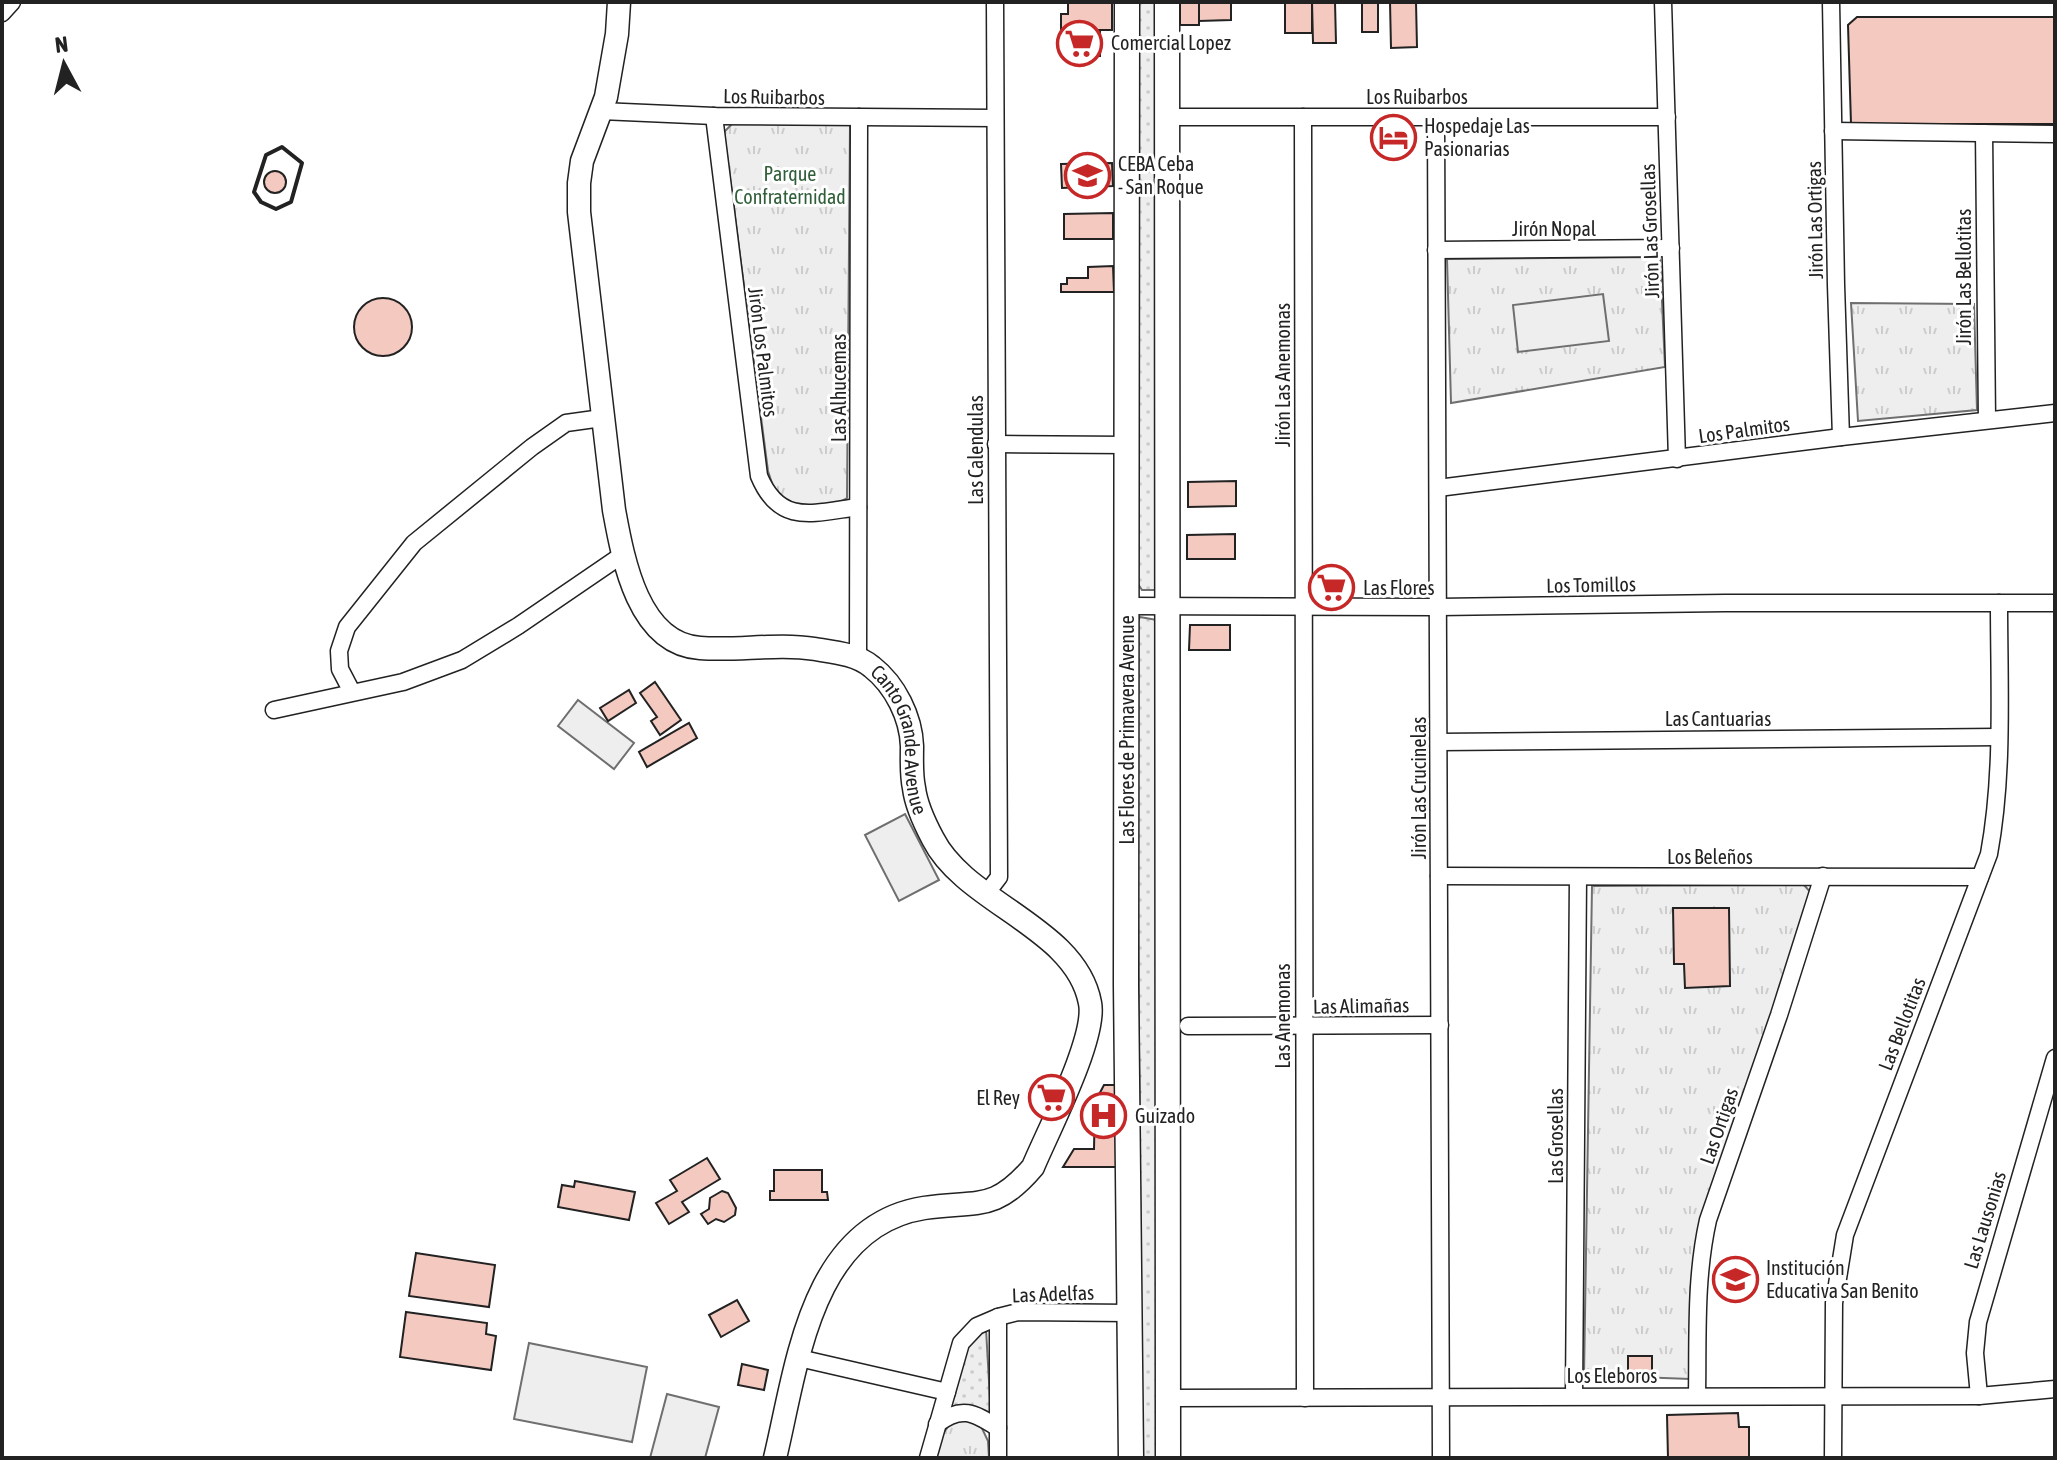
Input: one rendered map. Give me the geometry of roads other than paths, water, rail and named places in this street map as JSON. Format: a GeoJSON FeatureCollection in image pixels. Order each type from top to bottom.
{"type":"FeatureCollection","features":[{"type":"Feature","properties":{"kind":"main road","name":"Las Flores de Primavera Avenue"},"geometry":{"type":"LineString","coordinates":[[1127,2],[1126,985],[1131,1458]]}},
{"type":"Feature","properties":{"kind":"main road","name":"Las Flores de Primavera Avenue"},"geometry":{"type":"LineString","coordinates":[[1167,2],[1168,1458]]}},
{"type":"Feature","properties":{"kind":"street"},"geometry":{"type":"LineString","coordinates":[[2,13],[12,2]]}},
{"type":"Feature","properties":{"kind":"street","name":"Canto Grande Avenue"},"geometry":{"type":"LineString","coordinates":[[619,2],[613,60],[601,111],[582,161],[579,212],[602,418],[622,555],[645,611],[659,632],[682,646],[701,649],[799,647],[858,659],[871,666],[884,679],[906,715],[912,742],[914,791],[934,842],[948,861],[1042,936],[1078,971],[1090,1002],[1087,1040],[1033,1167],[1020,1182],[1007,1194],[986,1203],[909,1210],[886,1218],[867,1230],[831,1273],[808,1321],[775,1458]]}},
{"type":"Feature","properties":{"kind":"street","name":"Las Calendulas"},"geometry":{"type":"LineString","coordinates":[[986,894],[999,877],[995,2]]}},
{"type":"Feature","properties":{"kind":"street","name":"Jirón Las Grosellas"},"geometry":{"type":"LineString","coordinates":[[1663,2],[1677,459]]}},
{"type":"Feature","properties":{"kind":"street","name":"Jirón Las Ortigas"},"geometry":{"type":"LineString","coordinates":[[1831,2],[1841,437]]}},
{"type":"Feature","properties":{"kind":"street","name":"Los Ruibarbos"},"geometry":{"type":"LineString","coordinates":[[601,111],[714,116],[995,118]]}},
{"type":"Feature","properties":{"kind":"street","name":"Jirón Los Palmitos"},"geometry":{"type":"LineString","coordinates":[[714,116],[759,476],[767,497],[786,511],[816,512],[858,507]]}},
{"type":"Feature","properties":{"kind":"street","name":"Las Alhucemas"},"geometry":{"type":"LineString","coordinates":[[858,659],[859,117]]}},
{"type":"Feature","properties":{"kind":"street","name":"Los Ruibarbos"},"geometry":{"type":"LineString","coordinates":[[1167,117],[1667,117]]}},
{"type":"Feature","properties":{"kind":"street","name":"Jirón Las Anemonas"},"geometry":{"type":"LineString","coordinates":[[1303,117],[1303,634]]}},
{"type":"Feature","properties":{"kind":"street","name":"Jirón Las Crucinelas"},"geometry":{"type":"LineString","coordinates":[[1436,118],[1441,1458]]}},
{"type":"Feature","properties":{"kind":"street"},"geometry":{"type":"LineString","coordinates":[[1833,131],[2055,134]]}},
{"type":"Feature","properties":{"kind":"street","name":"Jirón Las Bellotitas"},"geometry":{"type":"LineString","coordinates":[[1984,133],[1987,420]]}},
{"type":"Feature","properties":{"kind":"street","name":"Jirón Nopal"},"geometry":{"type":"LineString","coordinates":[[1436,250],[1671,248]]}},
{"type":"Feature","properties":{"kind":"street","name":"Los Palmitos"},"geometry":{"type":"LineString","coordinates":[[1438,488],[2055,413]]}},
{"type":"Feature","properties":{"kind":"street"},"geometry":{"type":"LineString","coordinates":[[352,692],[340,669],[339,651],[347,627],[414,543],[566,423],[602,418]]}},
{"type":"Feature","properties":{"kind":"street"},"geometry":{"type":"LineString","coordinates":[[996,444],[1128,445]]}},
{"type":"Feature","properties":{"kind":"street"},"geometry":{"type":"LineString","coordinates":[[274,710],[403,682],[462,660],[622,555]]}},
{"type":"Feature","properties":{"kind":"street","name":"Las Bellotitas"},"geometry":{"type":"LineString","coordinates":[[1833,1458],[1834,1303],[1845,1235],[1989,854],[1994,828],[1998,737],[1999,603]]}},
{"type":"Feature","properties":{"kind":"street","name":"Los Tomillos"},"geometry":{"type":"LineString","coordinates":[[1128,606],[1303,608],[2055,603]]}},
{"type":"Feature","properties":{"kind":"street","name":"Las Anemonas"},"geometry":{"type":"LineString","coordinates":[[1303,634],[1305,1398]]}},
{"type":"Feature","properties":{"kind":"street","name":"Las Cantuarias"},"geometry":{"type":"LineString","coordinates":[[1439,742],[1998,737]]}},
{"type":"Feature","properties":{"kind":"street","name":"Los Beleños"},"geometry":{"type":"LineString","coordinates":[[1439,876],[1980,877]]}},
{"type":"Feature","properties":{"kind":"street","name":"Las Ortigas"},"geometry":{"type":"LineString","coordinates":[[1697,1396],[1698,1287],[1708,1220],[1823,876]]}},
{"type":"Feature","properties":{"kind":"street","name":"Las Grosellas"},"geometry":{"type":"LineString","coordinates":[[1574,1395],[1578,877]]}},
{"type":"Feature","properties":{"kind":"street","name":"Las Alimañas"},"geometry":{"type":"LineString","coordinates":[[1188,1026],[1440,1025]]}},
{"type":"Feature","properties":{"kind":"street","name":"Las Lausonias"},"geometry":{"type":"LineString","coordinates":[[1979,1396],[1975,1353],[1978,1322],[2055,1058]]}},
{"type":"Feature","properties":{"kind":"street","name":"Las Adelfas"},"geometry":{"type":"LineString","coordinates":[[928,1458],[961,1343],[977,1326],[1018,1312],[1130,1313]]}},
{"type":"Feature","properties":{"kind":"street"},"geometry":{"type":"LineString","coordinates":[[998,1317],[998,1458]]}},
{"type":"Feature","properties":{"kind":"street"},"geometry":{"type":"LineString","coordinates":[[799,1358],[947,1392]]}},
{"type":"Feature","properties":{"kind":"street","name":"Los Eleboros"},"geometry":{"type":"LineString","coordinates":[[1169,1398],[1979,1396],[2055,1389]]}},
{"type":"Feature","properties":{"kind":"street"},"geometry":{"type":"LineString","coordinates":[[937,1424],[949,1416],[968,1413],[998,1428]]}},
{"type":"Feature","properties":{"kind":"place","name":"Comercial Lopez"},"geometry":{"type":"Point","coordinates":[1080,43]}},
{"type":"Feature","properties":{"kind":"place","name":"Hospedaje Las Pasionarias"},"geometry":{"type":"Point","coordinates":[1393,138]}},
{"type":"Feature","properties":{"kind":"place","name":"CEBA Ceba - San Roque"},"geometry":{"type":"Point","coordinates":[1087,175]}},
{"type":"Feature","properties":{"kind":"place","name":"Las Flores"},"geometry":{"type":"Point","coordinates":[1332,588]}},
{"type":"Feature","properties":{"kind":"place","name":"El Rey"},"geometry":{"type":"Point","coordinates":[1051,1098]}},
{"type":"Feature","properties":{"kind":"place","name":"Guizado"},"geometry":{"type":"Point","coordinates":[1104,1116]}},
{"type":"Feature","properties":{"kind":"place","name":"Institución Educativa San Benito"},"geometry":{"type":"Point","coordinates":[1735,1280]}},
{"type":"Feature","properties":{"kind":"park label","name":"Parque Confraternidad"},"geometry":{"type":"Point","coordinates":[790,186]}}]}
